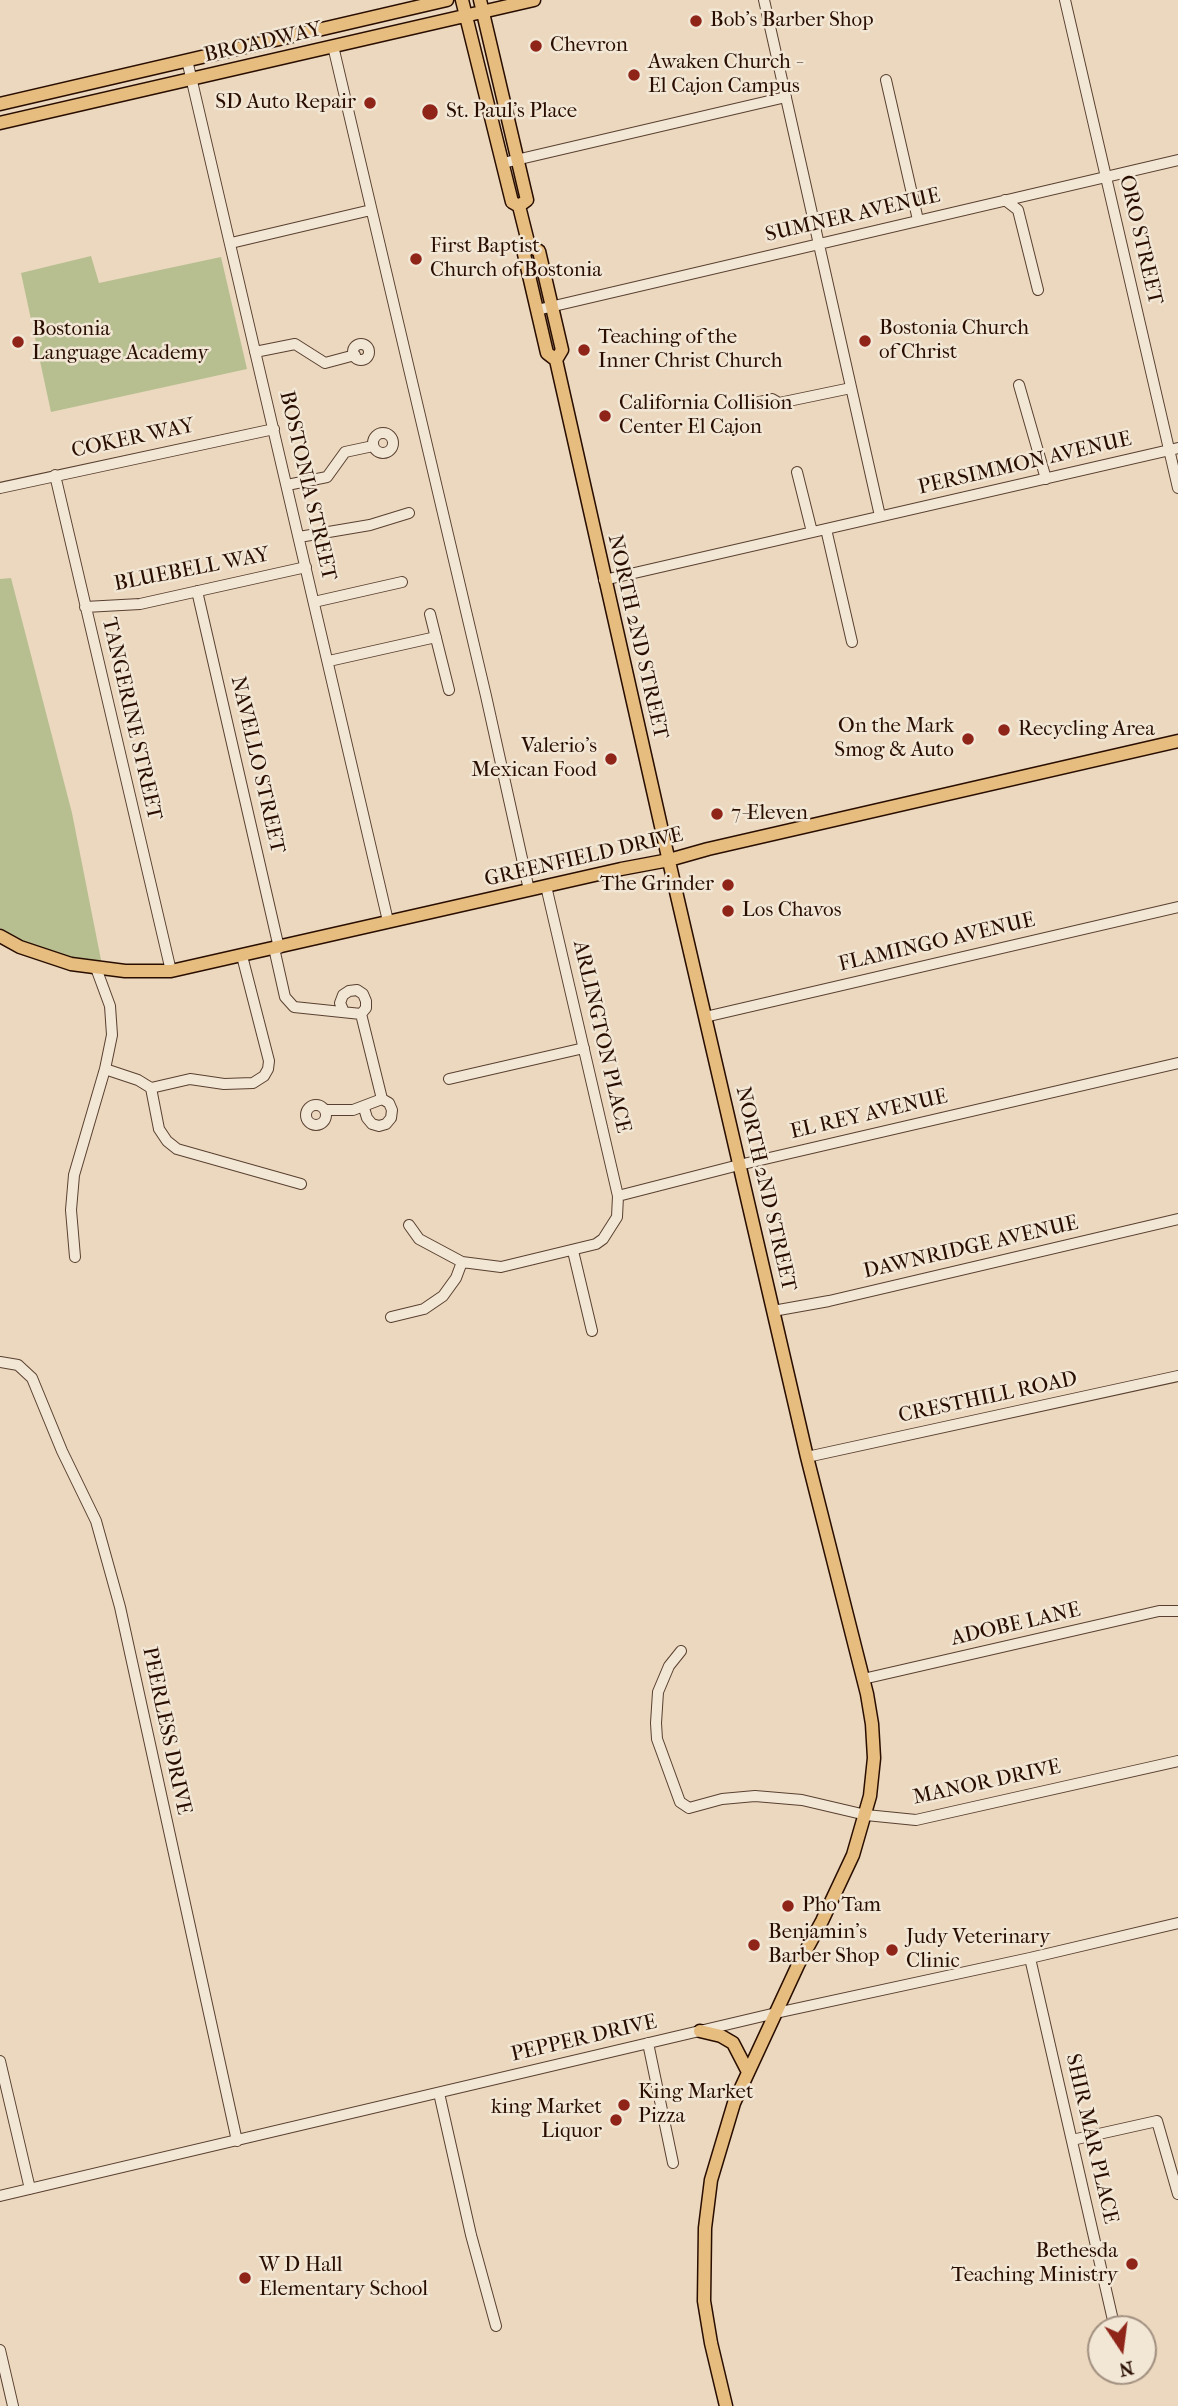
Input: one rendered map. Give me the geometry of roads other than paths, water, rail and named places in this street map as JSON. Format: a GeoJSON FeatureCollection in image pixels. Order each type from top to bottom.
{"type":"FeatureCollection","features":[{"type":"Feature","properties":{"kind":"main road","name":"BROADWAY"},"geometry":{"type":"LineString","coordinates":[[0,104],[447,0]]}},
{"type":"Feature","properties":{"kind":"main road","name":"NORTH 2ND STREET"},"geometry":{"type":"LineString","coordinates":[[462,0],[512,202],[519,206],[529,246],[524,254],[526,263],[547,353],[556,360],[668,860],[807,1457],[870,1709],[873,1739],[872,1777],[866,1815],[848,1866],[734,2103],[711,2180],[705,2228],[704,2301],[726,2406]]}},
{"type":"Feature","properties":{"kind":"main road","name":"BROADWAY"},"geometry":{"type":"LineString","coordinates":[[0,123],[466,16],[481,6],[534,0]]}},
{"type":"Feature","properties":{"kind":"main road","name":"NORTH 2ND STREET"},"geometry":{"type":"LineString","coordinates":[[481,6],[527,200],[519,206]]}},
{"type":"Feature","properties":{"kind":"main road"},"geometry":{"type":"LineString","coordinates":[[487,104],[499,120],[506,148],[517,159]]}},
{"type":"Feature","properties":{"kind":"main road","name":"NORTH 2ND STREET"},"geometry":{"type":"LineString","coordinates":[[529,246],[539,251],[562,350],[556,360]]}},
{"type":"Feature","properties":{"kind":"main road"},"geometry":{"type":"LineString","coordinates":[[526,263],[536,277],[540,295],[552,307]]}},
{"type":"Feature","properties":{"kind":"main road","name":"GREENFIELD DRIVE"},"geometry":{"type":"LineString","coordinates":[[0,936],[20,947],[71,964],[96,968],[170,971],[668,860],[1178,741]]}},
{"type":"Feature","properties":{"kind":"main road"},"geometry":{"type":"LineString","coordinates":[[701,2031],[722,2036],[733,2043],[748,2072]]}},
{"type":"Feature","properties":{"kind":"street"},"geometry":{"type":"LineString","coordinates":[[764,0],[880,516]]}},
{"type":"Feature","properties":{"kind":"street","name":"ORO STREET"},"geometry":{"type":"LineString","coordinates":[[1065,0],[1174,449],[1178,488]]}},
{"type":"Feature","properties":{"kind":"street"},"geometry":{"type":"LineString","coordinates":[[333,46],[529,890]]}},
{"type":"Feature","properties":{"kind":"street","name":"BOSTONIA STREET"},"geometry":{"type":"LineString","coordinates":[[187,60],[388,921]]}},
{"type":"Feature","properties":{"kind":"street"},"geometry":{"type":"LineString","coordinates":[[886,80],[918,220]]}},
{"type":"Feature","properties":{"kind":"street"},"geometry":{"type":"LineString","coordinates":[[503,163],[786,97]]}},
{"type":"Feature","properties":{"kind":"street","name":"SUMNER AVENUE"},"geometry":{"type":"LineString","coordinates":[[537,310],[1178,160]]}},
{"type":"Feature","properties":{"kind":"street"},"geometry":{"type":"LineString","coordinates":[[1005,200],[1017,210],[1038,290]]}},
{"type":"Feature","properties":{"kind":"street"},"geometry":{"type":"LineString","coordinates":[[231,243],[371,210]]}},
{"type":"Feature","properties":{"kind":"street"},"geometry":{"type":"LineString","coordinates":[[255,352],[295,344],[324,363],[355,355]]}},
{"type":"Feature","properties":{"kind":"street"},"geometry":{"type":"LineString","coordinates":[[1019,385],[1046,479]]}},
{"type":"Feature","properties":{"kind":"street"},"geometry":{"type":"LineString","coordinates":[[746,405],[772,399],[779,404],[851,388]]}},
{"type":"Feature","properties":{"kind":"street","name":"COKER WAY"},"geometry":{"type":"LineString","coordinates":[[0,488],[274,429]]}},
{"type":"Feature","properties":{"kind":"street"},"geometry":{"type":"LineString","coordinates":[[287,485],[327,477],[345,452],[373,446]]}},
{"type":"Feature","properties":{"kind":"street","name":"PERSIMMON AVENUE"},"geometry":{"type":"LineString","coordinates":[[826,529],[1174,449]]}},
{"type":"Feature","properties":{"kind":"street"},"geometry":{"type":"LineString","coordinates":[[797,472],[812,532]]}},
{"type":"Feature","properties":{"kind":"street","name":"TANGERINE STREET"},"geometry":{"type":"LineString","coordinates":[[55,475],[170,971]]}},
{"type":"Feature","properties":{"kind":"street"},"geometry":{"type":"LineString","coordinates":[[299,537],[370,524],[409,513]]}},
{"type":"Feature","properties":{"kind":"street"},"geometry":{"type":"LineString","coordinates":[[604,580],[826,529],[852,642]]}},
{"type":"Feature","properties":{"kind":"street","name":"BLUEBELL WAY"},"geometry":{"type":"LineString","coordinates":[[85,607],[138,604],[306,567]]}},
{"type":"Feature","properties":{"kind":"street"},"geometry":{"type":"LineString","coordinates":[[314,603],[402,582]]}},
{"type":"Feature","properties":{"kind":"street","name":"NAVELLO STREET"},"geometry":{"type":"LineString","coordinates":[[197,591],[288,1002],[294,1007],[344,1012]]}},
{"type":"Feature","properties":{"kind":"street"},"geometry":{"type":"LineString","coordinates":[[430,614],[449,690]]}},
{"type":"Feature","properties":{"kind":"street"},"geometry":{"type":"LineString","coordinates":[[329,661],[436,637]]}},
{"type":"Feature","properties":{"kind":"street","name":"ARLINGTON PLACE"},"geometry":{"type":"LineString","coordinates":[[546,886],[618,1196]]}},
{"type":"Feature","properties":{"kind":"street","name":"FLAMINGO AVENUE"},"geometry":{"type":"LineString","coordinates":[[705,1017],[1178,907]]}},
{"type":"Feature","properties":{"kind":"street"},"geometry":{"type":"LineString","coordinates":[[105,1069],[138,1080],[151,1088],[190,1079],[224,1084],[253,1083],[264,1076],[269,1061],[242,956]]}},
{"type":"Feature","properties":{"kind":"street"},"geometry":{"type":"LineString","coordinates":[[75,1257],[71,1210],[74,1175],[105,1069],[112,1035],[110,1006],[96,968]]}},
{"type":"Feature","properties":{"kind":"street"},"geometry":{"type":"LineString","coordinates":[[349,990],[357,990],[363,994],[366,1008],[360,1014],[344,1012],[340,1003],[349,990]]}},
{"type":"Feature","properties":{"kind":"street"},"geometry":{"type":"LineString","coordinates":[[360,1014],[382,1099],[389,1103],[391,1118],[386,1124],[372,1124],[364,1108]]}},
{"type":"Feature","properties":{"kind":"street"},"geometry":{"type":"LineString","coordinates":[[449,1079],[584,1048]]}},
{"type":"Feature","properties":{"kind":"street","name":"EL REY AVENUE"},"geometry":{"type":"LineString","coordinates":[[618,1196],[739,1165],[1178,1063]]}},
{"type":"Feature","properties":{"kind":"street"},"geometry":{"type":"LineString","coordinates":[[151,1088],[159,1129],[177,1149],[302,1184]]}},
{"type":"Feature","properties":{"kind":"street"},"geometry":{"type":"LineString","coordinates":[[325,1110],[353,1111],[382,1099]]}},
{"type":"Feature","properties":{"kind":"street"},"geometry":{"type":"LineString","coordinates":[[410,1224],[419,1240],[462,1262],[501,1267],[573,1251],[603,1240],[617,1217],[618,1196]]}},
{"type":"Feature","properties":{"kind":"street","name":"DAWNRIDGE AVENUE"},"geometry":{"type":"LineString","coordinates":[[773,1311],[829,1301],[1178,1219]]}},
{"type":"Feature","properties":{"kind":"street"},"geometry":{"type":"LineString","coordinates":[[573,1251],[592,1331]]}},
{"type":"Feature","properties":{"kind":"street"},"geometry":{"type":"LineString","coordinates":[[391,1317],[424,1309],[443,1296],[456,1278],[462,1262]]}},
{"type":"Feature","properties":{"kind":"street","name":"PEERLESS DRIVE"},"geometry":{"type":"LineString","coordinates":[[0,1362],[18,1366],[32,1378],[62,1451],[96,1521],[120,1607],[237,2141]]}},
{"type":"Feature","properties":{"kind":"street","name":"CRESTHILL ROAD"},"geometry":{"type":"LineString","coordinates":[[807,1457],[1178,1376]]}},
{"type":"Feature","properties":{"kind":"street","name":"ADOBE LANE"},"geometry":{"type":"LineString","coordinates":[[863,1679],[1159,1611],[1178,1611]]}},
{"type":"Feature","properties":{"kind":"street","name":"MANOR DRIVE"},"geometry":{"type":"LineString","coordinates":[[681,1651],[669,1666],[658,1692],[656,1723],[657,1739],[680,1802],[689,1808],[722,1799],[755,1796],[802,1800],[866,1815],[916,1820],[1178,1761]]}},
{"type":"Feature","properties":{"kind":"street","name":"PEPPER DRIVE"},"geometry":{"type":"LineString","coordinates":[[0,2196],[776,2013],[1178,1923]]}},
{"type":"Feature","properties":{"kind":"street","name":"SHIR MAR PLACE"},"geometry":{"type":"LineString","coordinates":[[1030,1958],[1112,2315]]}},
{"type":"Feature","properties":{"kind":"street"},"geometry":{"type":"LineString","coordinates":[[648,2043],[673,2163]]}},
{"type":"Feature","properties":{"kind":"street"},"geometry":{"type":"LineString","coordinates":[[0,2061],[30,2189]]}},
{"type":"Feature","properties":{"kind":"street"},"geometry":{"type":"LineString","coordinates":[[439,2094],[471,2235],[496,2326]]}},
{"type":"Feature","properties":{"kind":"street"},"geometry":{"type":"LineString","coordinates":[[1072,2140],[1157,2121],[1178,2194]]}},
{"type":"Feature","properties":{"kind":"street"},"geometry":{"type":"LineString","coordinates":[[0,2350],[13,2406]]}},
{"type":"Feature","properties":{"kind":"place","name":"Bob's Barber Shop"},"geometry":{"type":"Point","coordinates":[696,21]}},
{"type":"Feature","properties":{"kind":"place","name":"Chevron"},"geometry":{"type":"Point","coordinates":[536,46]}},
{"type":"Feature","properties":{"kind":"place","name":"Awaken Church - El Cajon Campus"},"geometry":{"type":"Point","coordinates":[634,75]}},
{"type":"Feature","properties":{"kind":"place","name":"SD Auto Repair"},"geometry":{"type":"Point","coordinates":[370,103]}},
{"type":"Feature","properties":{"kind":"place","name":"St. Paul's Place"},"geometry":{"type":"Point","coordinates":[430,112]}},
{"type":"Feature","properties":{"kind":"place","name":"First Baptist Church of Bostonia"},"geometry":{"type":"Point","coordinates":[416,259]}},
{"type":"Feature","properties":{"kind":"place","name":"Bostonia Church of Christ"},"geometry":{"type":"Point","coordinates":[865,341]}},
{"type":"Feature","properties":{"kind":"place","name":"Bostonia Language Academy"},"geometry":{"type":"Point","coordinates":[18,342]}},
{"type":"Feature","properties":{"kind":"place","name":"Teaching of the Inner Christ Church"},"geometry":{"type":"Point","coordinates":[584,350]}},
{"type":"Feature","properties":{"kind":"place","name":"California Collision Center El Cajon"},"geometry":{"type":"Point","coordinates":[605,416]}},
{"type":"Feature","properties":{"kind":"place","name":"Recycling Area"},"geometry":{"type":"Point","coordinates":[1004,730]}},
{"type":"Feature","properties":{"kind":"place","name":"On the Mark Smog & Auto"},"geometry":{"type":"Point","coordinates":[968,739]}},
{"type":"Feature","properties":{"kind":"place","name":"Valerio's Mexican Food"},"geometry":{"type":"Point","coordinates":[611,759]}},
{"type":"Feature","properties":{"kind":"place","name":"7-Eleven"},"geometry":{"type":"Point","coordinates":[717,814]}},
{"type":"Feature","properties":{"kind":"place","name":"The Grinder"},"geometry":{"type":"Point","coordinates":[728,885]}},
{"type":"Feature","properties":{"kind":"place","name":"Los Chavos"},"geometry":{"type":"Point","coordinates":[728,911]}},
{"type":"Feature","properties":{"kind":"place","name":"Pho Tam"},"geometry":{"type":"Point","coordinates":[788,1906]}},
{"type":"Feature","properties":{"kind":"place","name":"Benjamin's Barber Shop"},"geometry":{"type":"Point","coordinates":[754,1945]}},
{"type":"Feature","properties":{"kind":"place","name":"Judy Veterinary Clinic"},"geometry":{"type":"Point","coordinates":[892,1950]}},
{"type":"Feature","properties":{"kind":"place","name":"King Market Pizza"},"geometry":{"type":"Point","coordinates":[624,2105]}},
{"type":"Feature","properties":{"kind":"place","name":"king Market Liquor"},"geometry":{"type":"Point","coordinates":[616,2120]}},
{"type":"Feature","properties":{"kind":"place","name":"Bethesda Teaching Ministry"},"geometry":{"type":"Point","coordinates":[1132,2264]}},
{"type":"Feature","properties":{"kind":"place","name":"W D Hall Elementary School"},"geometry":{"type":"Point","coordinates":[245,2278]}}]}
